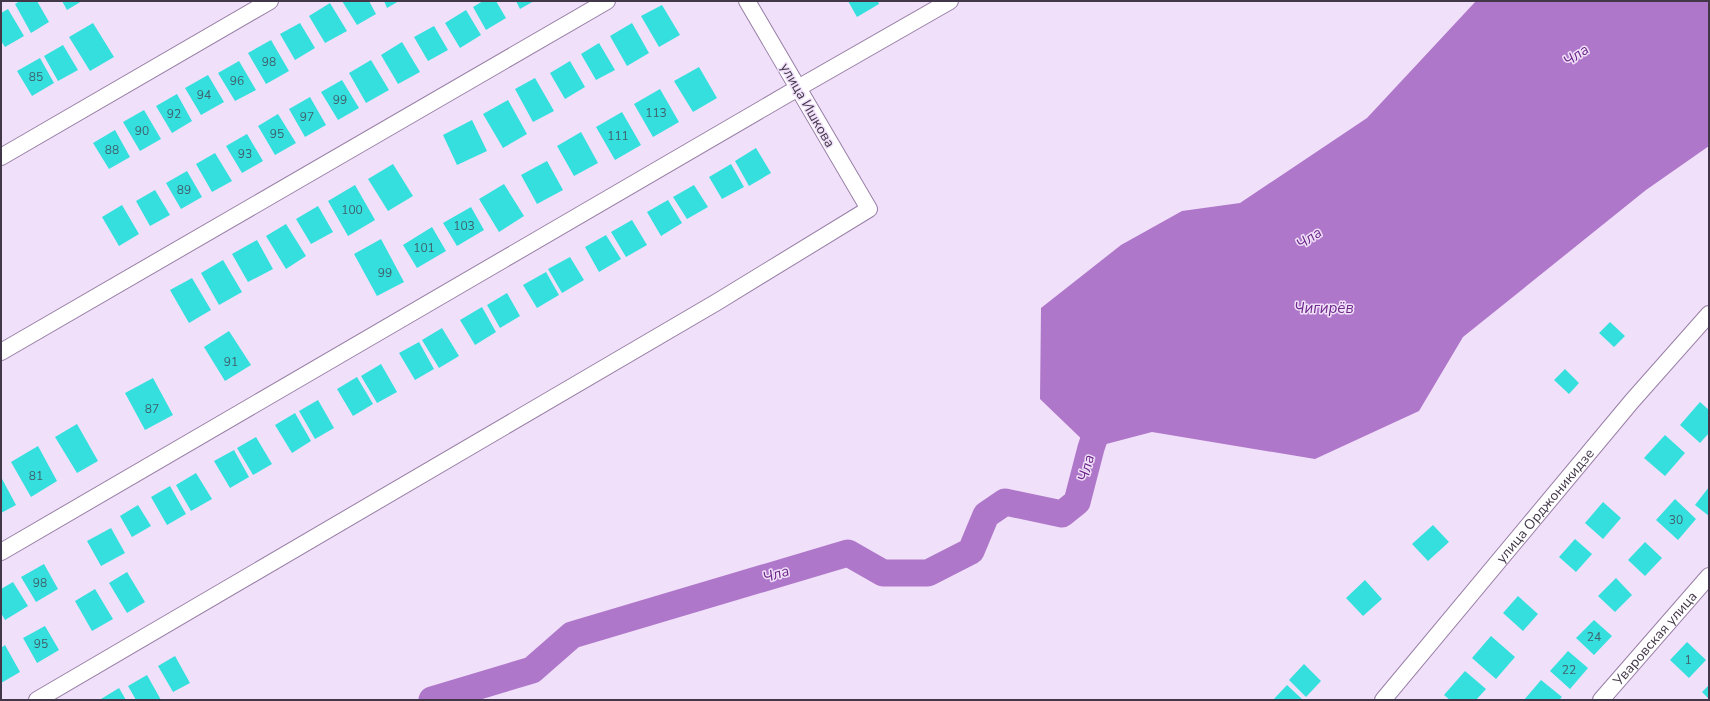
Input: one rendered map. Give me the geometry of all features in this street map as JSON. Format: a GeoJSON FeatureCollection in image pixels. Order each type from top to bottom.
{"type":"FeatureCollection","features":[{"type":"Feature","properties":{"kind":"street"},"geometry":{"type":"LineString","coordinates":[[1,157],[270,1]]}},
{"type":"Feature","properties":{"kind":"street"},"geometry":{"type":"LineString","coordinates":[[1,352],[607,1]]}},
{"type":"Feature","properties":{"kind":"street","name":"улица Ишкова"},"geometry":{"type":"LineString","coordinates":[[37,700],[717,302],[869,209],[747,1]]}},
{"type":"Feature","properties":{"kind":"street"},"geometry":{"type":"LineString","coordinates":[[1,552],[950,1]]}},
{"type":"Feature","properties":{"kind":"street","name":"улица Орджоникидзе"},"geometry":{"type":"LineString","coordinates":[[1383,700],[1632,401],[1709,314]]}},
{"type":"Feature","properties":{"kind":"street","name":"Уваровская улица"},"geometry":{"type":"LineString","coordinates":[[1601,700],[1707,583]]}},
{"type":"Feature","properties":{"kind":"water","name":"Чигирёв"},"geometry":{"type":"Polygon","coordinates":[[[1476,1],[1709,1],[1709,146],[1646,190],[1463,337],[1419,411],[1315,459],[1152,432],[1091,448],[1040,399],[1041,308],[1121,245],[1182,211],[1240,203],[1367,118],[1476,1]]]}},
{"type":"Feature","properties":{"kind":"building"},"geometry":{"type":"Polygon","coordinates":[[[20,1],[37,1],[49,22],[31,33],[15,4],[20,1]]]}},
{"type":"Feature","properties":{"kind":"building"},"geometry":{"type":"Polygon","coordinates":[[[62,1],[82,1],[67,10],[62,1]]]}},
{"type":"Feature","properties":{"kind":"building"},"geometry":{"type":"Polygon","coordinates":[[[342,1],[369,1],[376,14],[357,25],[342,1]]]}},
{"type":"Feature","properties":{"kind":"building"},"geometry":{"type":"Polygon","coordinates":[[[384,1],[399,1],[387,8],[384,1]]]}},
{"type":"Feature","properties":{"kind":"building"},"geometry":{"type":"Polygon","coordinates":[[[483,1],[496,1],[506,18],[486,30],[473,7],[483,1]]]}},
{"type":"Feature","properties":{"kind":"building"},"geometry":{"type":"Polygon","coordinates":[[[516,1],[534,1],[520,9],[516,1]]]}},
{"type":"Feature","properties":{"kind":"building"},"geometry":{"type":"Polygon","coordinates":[[[848,1],[878,1],[879,4],[857,17],[848,1]]]}},
{"type":"Feature","properties":{"kind":"building"},"geometry":{"type":"Polygon","coordinates":[[[330,3],[347,31],[325,43],[309,16],[330,3]]]}},
{"type":"Feature","properties":{"kind":"building"},"geometry":{"type":"Polygon","coordinates":[[[662,5],[680,35],[659,47],[641,16],[662,5]]]}},
{"type":"Feature","properties":{"kind":"building"},"geometry":{"type":"Polygon","coordinates":[[[8,9],[24,36],[5,47],[1,41],[1,13],[8,9]]]}},
{"type":"Feature","properties":{"kind":"building"},"geometry":{"type":"Polygon","coordinates":[[[466,10],[481,35],[460,48],[445,23],[466,10]]]}},
{"type":"Feature","properties":{"kind":"building"},"geometry":{"type":"Polygon","coordinates":[[[93,23],[114,57],[90,71],[69,37],[93,23]]]}},
{"type":"Feature","properties":{"kind":"building"},"geometry":{"type":"Polygon","coordinates":[[[300,23],[315,48],[295,60],[280,34],[300,23]]]}},
{"type":"Feature","properties":{"kind":"building"},"geometry":{"type":"Polygon","coordinates":[[[632,23],[649,53],[627,66],[610,36],[632,23]]]}},
{"type":"Feature","properties":{"kind":"building"},"geometry":{"type":"Polygon","coordinates":[[[434,26],[448,50],[428,61],[414,37],[434,26]]]}},
{"type":"Feature","properties":{"kind":"building"},"geometry":{"type":"Polygon","coordinates":[[[271,40],[289,71],[266,84],[248,53],[271,40]]]}},
{"type":"Feature","properties":{"kind":"building"},"geometry":{"type":"Polygon","coordinates":[[[402,42],[420,72],[398,84],[381,55],[402,42]]]}},
{"type":"Feature","properties":{"kind":"building"},"geometry":{"type":"Polygon","coordinates":[[[599,43],[615,70],[596,80],[581,54],[599,43]]]}},
{"type":"Feature","properties":{"kind":"building"},"geometry":{"type":"Polygon","coordinates":[[[63,45],[78,70],[58,81],[44,56],[63,45]]]}},
{"type":"Feature","properties":{"kind":"building"},"geometry":{"type":"Polygon","coordinates":[[[40,58],[54,83],[32,96],[17,71],[40,58]]]}},
{"type":"Feature","properties":{"kind":"building"},"geometry":{"type":"Polygon","coordinates":[[[371,60],[389,90],[366,103],[349,73],[371,60]]]}},
{"type":"Feature","properties":{"kind":"building"},"geometry":{"type":"Polygon","coordinates":[[[239,61],[256,90],[235,101],[218,73],[239,61]]]}},
{"type":"Feature","properties":{"kind":"building"},"geometry":{"type":"Polygon","coordinates":[[[570,61],[585,87],[565,99],[550,73],[570,61]]]}},
{"type":"Feature","properties":{"kind":"building"},"geometry":{"type":"Polygon","coordinates":[[[699,67],[717,98],[693,112],[674,81],[699,67]]]}},
{"type":"Feature","properties":{"kind":"building"},"geometry":{"type":"Polygon","coordinates":[[[208,75],[224,102],[201,115],[185,88],[208,75]]]}},
{"type":"Feature","properties":{"kind":"building"},"geometry":{"type":"Polygon","coordinates":[[[535,78],[554,111],[533,122],[515,89],[535,78]]]}},
{"type":"Feature","properties":{"kind":"building"},"geometry":{"type":"Polygon","coordinates":[[[342,80],[359,108],[338,120],[321,92],[342,80]]]}},
{"type":"Feature","properties":{"kind":"building"},"geometry":{"type":"Polygon","coordinates":[[[660,89],[679,122],[653,137],[634,104],[660,89]]]}},
{"type":"Feature","properties":{"kind":"building"},"geometry":{"type":"Polygon","coordinates":[[[177,94],[192,121],[172,133],[156,106],[177,94]]]}},
{"type":"Feature","properties":{"kind":"building"},"geometry":{"type":"Polygon","coordinates":[[[310,97],[326,125],[305,137],[289,109],[310,97]]]}},
{"type":"Feature","properties":{"kind":"building"},"geometry":{"type":"Polygon","coordinates":[[[508,100],[527,134],[503,148],[483,114],[508,100]]]}},
{"type":"Feature","properties":{"kind":"building"},"geometry":{"type":"Polygon","coordinates":[[[144,110],[161,139],[140,151],[123,122],[144,110]]]}},
{"type":"Feature","properties":{"kind":"building"},"geometry":{"type":"Polygon","coordinates":[[[622,112],[641,145],[615,160],[596,127],[622,112]]]}},
{"type":"Feature","properties":{"kind":"building"},"geometry":{"type":"Polygon","coordinates":[[[278,114],[296,143],[275,155],[258,126],[278,114]]]}},
{"type":"Feature","properties":{"kind":"building"},"geometry":{"type":"Polygon","coordinates":[[[472,120],[487,151],[457,165],[443,135],[472,120]]]}},
{"type":"Feature","properties":{"kind":"building"},"geometry":{"type":"Polygon","coordinates":[[[115,130],[130,157],[109,169],[93,143],[115,130]]]}},
{"type":"Feature","properties":{"kind":"building"},"geometry":{"type":"Polygon","coordinates":[[[581,132],[598,163],[574,176],[557,146],[581,132]]]}},
{"type":"Feature","properties":{"kind":"building"},"geometry":{"type":"Polygon","coordinates":[[[247,134],[263,161],[242,173],[226,146],[247,134]]]}},
{"type":"Feature","properties":{"kind":"building"},"geometry":{"type":"Polygon","coordinates":[[[756,148],[771,173],[749,186],[735,161],[756,148]]]}},
{"type":"Feature","properties":{"kind":"building"},"geometry":{"type":"Polygon","coordinates":[[[215,153],[232,181],[212,192],[196,164],[215,153]]]}},
{"type":"Feature","properties":{"kind":"building"},"geometry":{"type":"Polygon","coordinates":[[[547,161],[563,190],[537,204],[521,175],[547,161]]]}},
{"type":"Feature","properties":{"kind":"building"},"geometry":{"type":"Polygon","coordinates":[[[393,164],[413,196],[388,211],[368,179],[393,164]]]}},
{"type":"Feature","properties":{"kind":"building"},"geometry":{"type":"Polygon","coordinates":[[[731,164],[744,187],[722,199],[709,177],[731,164]]]}},
{"type":"Feature","properties":{"kind":"building"},"geometry":{"type":"Polygon","coordinates":[[[187,171],[202,197],[181,209],[166,183],[187,171]]]}},
{"type":"Feature","properties":{"kind":"building"},"geometry":{"type":"Polygon","coordinates":[[[504,184],[524,216],[499,232],[479,199],[504,184]]]}},
{"type":"Feature","properties":{"kind":"building"},"geometry":{"type":"Polygon","coordinates":[[[355,185],[375,220],[348,236],[328,201],[355,185]]]}},
{"type":"Feature","properties":{"kind":"building"},"geometry":{"type":"Polygon","coordinates":[[[694,185],[708,207],[687,219],[673,197],[694,185]]]}},
{"type":"Feature","properties":{"kind":"building"},"geometry":{"type":"Polygon","coordinates":[[[155,190],[170,215],[150,226],[136,201],[155,190]]]}},
{"type":"Feature","properties":{"kind":"building"},"geometry":{"type":"Polygon","coordinates":[[[668,200],[682,223],[661,236],[647,212],[668,200]]]}},
{"type":"Feature","properties":{"kind":"building"},"geometry":{"type":"Polygon","coordinates":[[[122,205],[139,234],[119,246],[102,217],[122,205]]]}},
{"type":"Feature","properties":{"kind":"building"},"geometry":{"type":"Polygon","coordinates":[[[318,206],[333,232],[311,244],[296,219],[318,206]]]}},
{"type":"Feature","properties":{"kind":"building"},"geometry":{"type":"Polygon","coordinates":[[[471,207],[484,230],[457,246],[443,223],[471,207]]]}},
{"type":"Feature","properties":{"kind":"building"},"geometry":{"type":"Polygon","coordinates":[[[632,220],[647,245],[626,257],[611,232],[632,220]]]}},
{"type":"Feature","properties":{"kind":"building"},"geometry":{"type":"Polygon","coordinates":[[[286,224],[306,256],[286,269],[266,236],[286,224]]]}},
{"type":"Feature","properties":{"kind":"building"},"geometry":{"type":"Polygon","coordinates":[[[432,227],[446,251],[417,268],[403,245],[432,227]]]}},
{"type":"Feature","properties":{"kind":"building"},"geometry":{"type":"Polygon","coordinates":[[[606,235],[621,259],[599,272],[585,247],[606,235]]]}},
{"type":"Feature","properties":{"kind":"building"},"geometry":{"type":"Polygon","coordinates":[[[381,239],[404,282],[377,296],[354,254],[381,239]]]}},
{"type":"Feature","properties":{"kind":"building"},"geometry":{"type":"Polygon","coordinates":[[[257,240],[273,269],[248,282],[232,254],[257,240]]]}},
{"type":"Feature","properties":{"kind":"building"},"geometry":{"type":"Polygon","coordinates":[[[570,257],[584,280],[562,293],[548,269],[570,257]]]}},
{"type":"Feature","properties":{"kind":"building"},"geometry":{"type":"Polygon","coordinates":[[[223,260],[242,292],[219,305],[201,273],[223,260]]]}},
{"type":"Feature","properties":{"kind":"building"},"geometry":{"type":"Polygon","coordinates":[[[546,272],[559,295],[537,308],[523,285],[546,272]]]}},
{"type":"Feature","properties":{"kind":"building"},"geometry":{"type":"Polygon","coordinates":[[[192,278],[211,310],[189,323],[170,290],[192,278]]]}},
{"type":"Feature","properties":{"kind":"building"},"geometry":{"type":"Polygon","coordinates":[[[507,293],[520,316],[500,328],[487,305],[507,293]]]}},
{"type":"Feature","properties":{"kind":"building"},"geometry":{"type":"Polygon","coordinates":[[[482,307],[496,332],[475,345],[460,320],[482,307]]]}},
{"type":"Feature","properties":{"kind":"building"},"geometry":{"type":"Polygon","coordinates":[[[1610,322],[1625,336],[1614,347],[1599,333],[1610,322]]]}},
{"type":"Feature","properties":{"kind":"building"},"geometry":{"type":"Polygon","coordinates":[[[442,328],[459,356],[439,368],[422,340],[442,328]]]}},
{"type":"Feature","properties":{"kind":"building"},"geometry":{"type":"Polygon","coordinates":[[[229,331],[251,365],[225,381],[204,347],[229,331]]]}},
{"type":"Feature","properties":{"kind":"building"},"geometry":{"type":"Polygon","coordinates":[[[419,342],[434,369],[415,380],[399,353],[419,342]]]}},
{"type":"Feature","properties":{"kind":"building"},"geometry":{"type":"Polygon","coordinates":[[[381,364],[397,392],[377,403],[361,376],[381,364]]]}},
{"type":"Feature","properties":{"kind":"building"},"geometry":{"type":"Polygon","coordinates":[[[1565,369],[1579,383],[1569,394],[1554,380],[1565,369]]]}},
{"type":"Feature","properties":{"kind":"building"},"geometry":{"type":"Polygon","coordinates":[[[357,377],[373,404],[353,416],[337,389],[357,377]]]}},
{"type":"Feature","properties":{"kind":"building"},"geometry":{"type":"Polygon","coordinates":[[[153,378],[173,415],[145,430],[125,393],[153,378]]]}},
{"type":"Feature","properties":{"kind":"building"},"geometry":{"type":"Polygon","coordinates":[[[318,400],[334,428],[315,439],[299,411],[318,400]]]}},
{"type":"Feature","properties":{"kind":"building"},"geometry":{"type":"Polygon","coordinates":[[[1700,402],[1709,410],[1709,433],[1700,443],[1680,425],[1700,402]]]}},
{"type":"Feature","properties":{"kind":"building"},"geometry":{"type":"Polygon","coordinates":[[[295,413],[311,441],[292,453],[275,425],[295,413]]]}},
{"type":"Feature","properties":{"kind":"building"},"geometry":{"type":"Polygon","coordinates":[[[77,424],[98,461],[77,473],[55,437],[77,424]]]}},
{"type":"Feature","properties":{"kind":"building"},"geometry":{"type":"Polygon","coordinates":[[[1665,435],[1685,453],[1665,476],[1644,458],[1665,435]]]}},
{"type":"Feature","properties":{"kind":"building"},"geometry":{"type":"Polygon","coordinates":[[[256,437],[272,464],[253,475],[237,448],[256,437]]]}},
{"type":"Feature","properties":{"kind":"building"},"geometry":{"type":"Polygon","coordinates":[[[38,446],[57,481],[31,497],[11,462],[38,446]]]}},
{"type":"Feature","properties":{"kind":"building"},"geometry":{"type":"Polygon","coordinates":[[[234,450],[249,477],[230,488],[214,461],[234,450]]]}},
{"type":"Feature","properties":{"kind":"building"},"geometry":{"type":"Polygon","coordinates":[[[196,473],[212,499],[191,511],[176,485],[196,473]]]}},
{"type":"Feature","properties":{"kind":"building"},"geometry":{"type":"Polygon","coordinates":[[[1,477],[16,505],[1,513],[1,477]]]}},
{"type":"Feature","properties":{"kind":"building"},"geometry":{"type":"Polygon","coordinates":[[[170,486],[186,514],[167,525],[151,497],[170,486]]]}},
{"type":"Feature","properties":{"kind":"building"},"geometry":{"type":"Polygon","coordinates":[[[1709,487],[1709,516],[1695,505],[1709,487]]]}},
{"type":"Feature","properties":{"kind":"building"},"geometry":{"type":"Polygon","coordinates":[[[1675,499],[1696,519],[1678,540],[1656,520],[1675,499]]]}},
{"type":"Feature","properties":{"kind":"building"},"geometry":{"type":"Polygon","coordinates":[[[1603,502],[1621,518],[1603,539],[1585,523],[1603,502]]]}},
{"type":"Feature","properties":{"kind":"building"},"geometry":{"type":"Polygon","coordinates":[[[138,505],[151,526],[132,537],[120,516],[138,505]]]}},
{"type":"Feature","properties":{"kind":"building"},"geometry":{"type":"Polygon","coordinates":[[[1433,525],[1449,542],[1428,561],[1412,544],[1433,525]]]}},
{"type":"Feature","properties":{"kind":"building"},"geometry":{"type":"Polygon","coordinates":[[[111,528],[125,553],[101,566],[87,541],[111,528]]]}},
{"type":"Feature","properties":{"kind":"building"},"geometry":{"type":"Polygon","coordinates":[[[1575,539],[1592,554],[1576,572],[1559,557],[1575,539]]]}},
{"type":"Feature","properties":{"kind":"building"},"geometry":{"type":"Polygon","coordinates":[[[1645,542],[1662,558],[1645,576],[1628,560],[1645,542]]]}},
{"type":"Feature","properties":{"kind":"building"},"geometry":{"type":"Polygon","coordinates":[[[44,564],[58,589],[36,602],[21,577],[44,564]]]}},
{"type":"Feature","properties":{"kind":"building"},"geometry":{"type":"Polygon","coordinates":[[[127,572],[145,602],[127,613],[109,583],[127,572]]]}},
{"type":"Feature","properties":{"kind":"building"},"geometry":{"type":"Polygon","coordinates":[[[1616,578],[1632,595],[1615,612],[1598,596],[1616,578]]]}},
{"type":"Feature","properties":{"kind":"building"},"geometry":{"type":"Polygon","coordinates":[[[1365,580],[1382,599],[1363,616],[1346,598],[1365,580]]]}},
{"type":"Feature","properties":{"kind":"building"},"geometry":{"type":"Polygon","coordinates":[[[13,582],[28,606],[5,620],[1,613],[1,589],[13,582]]]}},
{"type":"Feature","properties":{"kind":"building"},"geometry":{"type":"Polygon","coordinates":[[[95,589],[113,619],[92,631],[75,601],[95,589]]]}},
{"type":"Feature","properties":{"kind":"building"},"geometry":{"type":"Polygon","coordinates":[[[1518,596],[1538,614],[1523,631],[1503,613],[1518,596]]]}},
{"type":"Feature","properties":{"kind":"building"},"geometry":{"type":"Polygon","coordinates":[[[1594,620],[1612,636],[1594,655],[1576,638],[1594,620]]]}},
{"type":"Feature","properties":{"kind":"building"},"geometry":{"type":"Polygon","coordinates":[[[45,626],[59,650],[37,663],[23,638],[45,626]]]}},
{"type":"Feature","properties":{"kind":"building"},"geometry":{"type":"Polygon","coordinates":[[[1491,636],[1515,657],[1496,679],[1472,658],[1491,636]]]}},
{"type":"Feature","properties":{"kind":"building"},"geometry":{"type":"Polygon","coordinates":[[[1687,642],[1706,660],[1689,678],[1670,660],[1687,642]]]}},
{"type":"Feature","properties":{"kind":"building"},"geometry":{"type":"Polygon","coordinates":[[[5,645],[20,672],[1,683],[1,648],[5,645]]]}},
{"type":"Feature","properties":{"kind":"building"},"geometry":{"type":"Polygon","coordinates":[[[1568,651],[1588,668],[1570,689],[1550,671],[1568,651]]]}},
{"type":"Feature","properties":{"kind":"building"},"geometry":{"type":"Polygon","coordinates":[[[175,656],[190,683],[173,692],[158,666],[175,656]]]}},
{"type":"Feature","properties":{"kind":"building"},"geometry":{"type":"Polygon","coordinates":[[[1304,664],[1321,681],[1306,697],[1289,680],[1304,664]]]}},
{"type":"Feature","properties":{"kind":"building"},"geometry":{"type":"Polygon","coordinates":[[[1465,671],[1486,689],[1476,700],[1450,700],[1444,695],[1465,671]]]}},
{"type":"Feature","properties":{"kind":"building"},"geometry":{"type":"Polygon","coordinates":[[[147,675],[161,700],[136,700],[128,686],[147,675]]]}},
{"type":"Feature","properties":{"kind":"building"},"geometry":{"type":"Polygon","coordinates":[[[1541,680],[1562,697],[1559,700],[1524,700],[1541,680]]]}},
{"type":"Feature","properties":{"kind":"building"},"geometry":{"type":"Polygon","coordinates":[[[1287,685],[1303,700],[1273,700],[1287,685]]]}},
{"type":"Feature","properties":{"kind":"building"},"geometry":{"type":"Polygon","coordinates":[[[1709,685],[1709,699],[1702,692],[1709,685]]]}},
{"type":"Feature","properties":{"kind":"building"},"geometry":{"type":"Polygon","coordinates":[[[119,688],[126,700],[101,699],[119,688]]]}},
{"type":"Feature","properties":{"kind":"waterway","name":"Чла"},"geometry":{"type":"LineString","coordinates":[[432,700],[532,670],[572,635],[848,553],[883,573],[928,573],[971,551],[986,515],[1005,502],[1062,514],[1077,502],[1091,448],[1103,412]]}}]}
